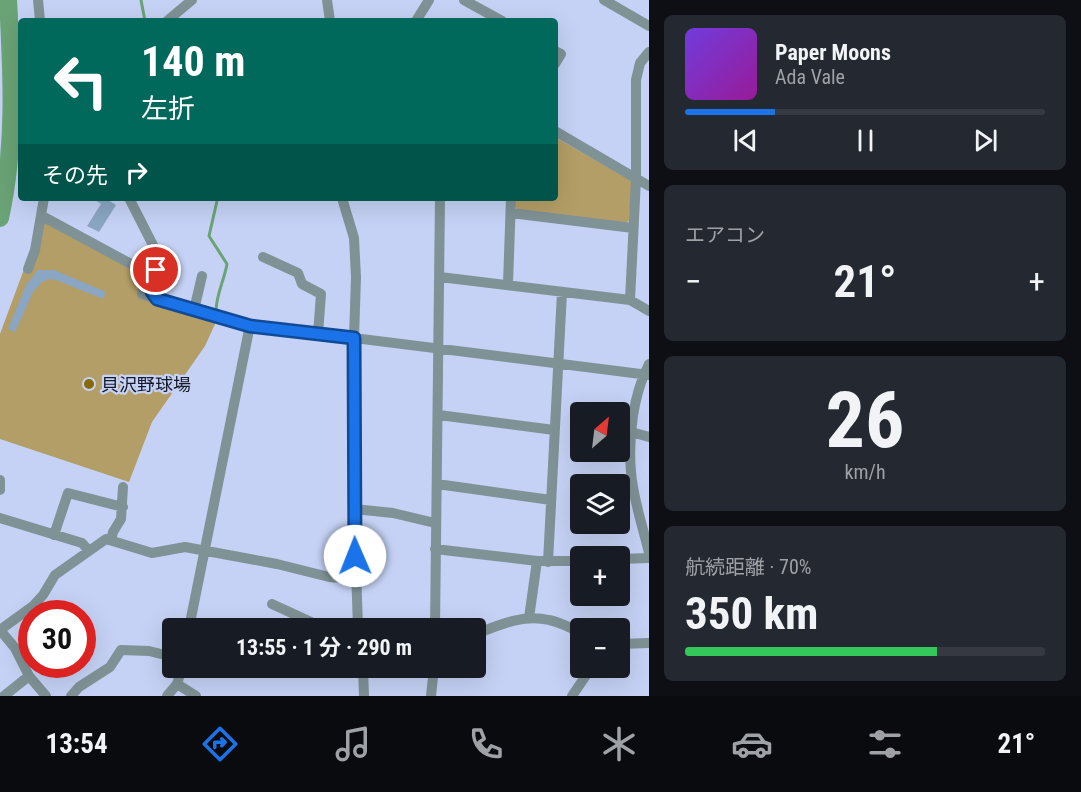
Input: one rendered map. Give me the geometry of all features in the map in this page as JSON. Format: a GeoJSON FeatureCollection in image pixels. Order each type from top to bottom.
{"type":"FeatureCollection","features":[{"type":"Feature","properties":{"kind":"street"},"geometry":{"type":"LineString","coordinates":[[38,0],[40,18]]}},
{"type":"Feature","properties":{"kind":"street"},"geometry":{"type":"LineString","coordinates":[[171,18],[192,0]]}},
{"type":"Feature","properties":{"kind":"street"},"geometry":{"type":"LineString","coordinates":[[327,0],[330,18]]}},
{"type":"Feature","properties":{"kind":"street"},"geometry":{"type":"LineString","coordinates":[[418,18],[429,0]]}},
{"type":"Feature","properties":{"kind":"street"},"geometry":{"type":"LineString","coordinates":[[604,0],[649,26]]}},
{"type":"Feature","properties":{"kind":"street"},"geometry":{"type":"LineString","coordinates":[[470,1],[497,18]]}},
{"type":"Feature","properties":{"kind":"street"},"geometry":{"type":"LineString","coordinates":[[630,300],[636,179],[636,80],[640,63],[649,52]]}},
{"type":"Feature","properties":{"kind":"street"},"geometry":{"type":"LineString","coordinates":[[558,133],[649,186]]}},
{"type":"Feature","properties":{"kind":"street"},"geometry":{"type":"LineString","coordinates":[[28,269],[35,250],[44,201]]}},
{"type":"Feature","properties":{"kind":"street"},"geometry":{"type":"LineString","coordinates":[[131,201],[157,253],[152,292],[157,299]]}},
{"type":"Feature","properties":{"kind":"street"},"geometry":{"type":"LineString","coordinates":[[343,201],[354,238],[356,277],[354,509],[357,618]]}},
{"type":"Feature","properties":{"kind":"street"},"geometry":{"type":"LineString","coordinates":[[435,618],[440,201]]}},
{"type":"Feature","properties":{"kind":"street"},"geometry":{"type":"LineString","coordinates":[[508,284],[511,201]]}},
{"type":"Feature","properties":{"kind":"street"},"geometry":{"type":"LineString","coordinates":[[511,213],[633,228]]}},
{"type":"Feature","properties":{"kind":"street"},"geometry":{"type":"LineString","coordinates":[[42,216],[144,271],[142,294],[250,326],[646,375]]}},
{"type":"Feature","properties":{"kind":"street"},"geometry":{"type":"LineString","coordinates":[[263,257],[298,273],[302,284],[321,294],[318,334]]}},
{"type":"Feature","properties":{"kind":"street"},"geometry":{"type":"LineString","coordinates":[[194,310],[202,276]]}},
{"type":"Feature","properties":{"kind":"street"},"geometry":{"type":"LineString","coordinates":[[440,277],[630,300],[649,311]]}},
{"type":"Feature","properties":{"kind":"street"},"geometry":{"type":"LineString","coordinates":[[529,618],[543,562],[551,500],[562,292]]}},
{"type":"Feature","properties":{"kind":"street"},"geometry":{"type":"LineString","coordinates":[[191,618],[250,326]]}},
{"type":"Feature","properties":{"kind":"street"},"geometry":{"type":"LineString","coordinates":[[649,364],[631,432],[631,474],[649,553]]}},
{"type":"Feature","properties":{"kind":"street"},"geometry":{"type":"LineString","coordinates":[[439,415],[554,430]]}},
{"type":"Feature","properties":{"kind":"street"},"geometry":{"type":"LineString","coordinates":[[631,432],[649,437]]}},
{"type":"Feature","properties":{"kind":"street"},"geometry":{"type":"LineString","coordinates":[[0,480],[0,490]]}},
{"type":"Feature","properties":{"kind":"street"},"geometry":{"type":"LineString","coordinates":[[437,484],[551,500]]}},
{"type":"Feature","properties":{"kind":"street"},"geometry":{"type":"LineString","coordinates":[[114,541],[113,532],[121,519],[123,487]]}},
{"type":"Feature","properties":{"kind":"street"},"geometry":{"type":"LineString","coordinates":[[54,535],[68,493],[123,507]]}},
{"type":"Feature","properties":{"kind":"street"},"geometry":{"type":"LineString","coordinates":[[354,509],[393,513],[435,523]]}},
{"type":"Feature","properties":{"kind":"street"},"geometry":{"type":"LineString","coordinates":[[0,518],[82,543],[89,551]]}},
{"type":"Feature","properties":{"kind":"street"},"geometry":{"type":"LineString","coordinates":[[18,654],[0,630],[33,606],[55,575],[106,539],[152,553],[185,547],[277,564],[329,577],[355,579]]}},
{"type":"Feature","properties":{"kind":"street"},"geometry":{"type":"LineString","coordinates":[[435,549],[543,562],[570,561]]}},
{"type":"Feature","properties":{"kind":"street"},"geometry":{"type":"LineString","coordinates":[[630,559],[649,558]]}},
{"type":"Feature","properties":{"kind":"street"},"geometry":{"type":"LineString","coordinates":[[272,604],[302,618]]}},
{"type":"Feature","properties":{"kind":"street"},"geometry":{"type":"LineString","coordinates":[[0,617],[11,621]]}},
{"type":"Feature","properties":{"kind":"street"},"geometry":{"type":"LineString","coordinates":[[486,630],[529,618],[550,620],[570,628]]}},
{"type":"Feature","properties":{"kind":"street"},"geometry":{"type":"LineString","coordinates":[[630,644],[649,643]]}},
{"type":"Feature","properties":{"kind":"street"},"geometry":{"type":"LineString","coordinates":[[71,696],[79,687],[110,667],[121,650],[149,651],[162,654]]}},
{"type":"Feature","properties":{"kind":"street"},"geometry":{"type":"LineString","coordinates":[[4,696],[26,678]]}},
{"type":"Feature","properties":{"kind":"street"},"geometry":{"type":"LineString","coordinates":[[31,678],[46,696]]}},
{"type":"Feature","properties":{"kind":"street"},"geometry":{"type":"LineString","coordinates":[[167,696],[179,678]]}},
{"type":"Feature","properties":{"kind":"street"},"geometry":{"type":"LineString","coordinates":[[181,678],[196,696]]}},
{"type":"Feature","properties":{"kind":"street"},"geometry":{"type":"LineString","coordinates":[[363,678],[364,696]]}},
{"type":"Feature","properties":{"kind":"street"},"geometry":{"type":"LineString","coordinates":[[431,696],[433,678]]}},
{"type":"Feature","properties":{"kind":"street"},"geometry":{"type":"LineString","coordinates":[[572,696],[584,678]]}},
{"type":"Feature","properties":{"kind":"shaded area"},"geometry":{"type":"Polygon","coordinates":[[[558,139],[630,180],[632,184],[629,221],[625,223],[518,210],[514,206],[514,201],[558,201],[558,139]]]}},
{"type":"Feature","properties":{"kind":"shaded area","name":"貝沢野球場"},"geometry":{"type":"Polygon","coordinates":[[[39,210],[150,270],[151,303],[216,322],[205,346],[152,422],[129,482],[0,439],[0,334],[30,253],[39,210]]]}},
{"type":"Feature","properties":{"kind":"building"},"geometry":{"type":"Polygon","coordinates":[[[96,201],[110,201],[116,205],[99,232],[87,226],[101,204],[96,201]]]}},
{"type":"Feature","properties":{"kind":"building"},"geometry":{"type":"Polygon","coordinates":[[[38,270],[54,270],[106,292],[103,299],[49,279],[42,282],[33,292],[15,332],[8,329],[26,285],[38,270]]]}},
{"type":"Feature","properties":{"kind":"waterway"},"geometry":{"type":"LineString","coordinates":[[0,218],[11,137],[8,0]]}},
{"type":"Feature","properties":{"kind":"waterway"},"geometry":{"type":"LineString","coordinates":[[141,0],[144,18]]}},
{"type":"Feature","properties":{"kind":"waterway"},"geometry":{"type":"LineString","coordinates":[[216,310],[227,264],[209,236],[217,201]]}},
{"type":"Feature","properties":{"kind":"place","name":"貝沢野球場"},"geometry":{"type":"Point","coordinates":[89,384]}},
{"type":"Feature","properties":{"kind":"route"},"geometry":{"type":"LineString","coordinates":[[156,270],[152,292],[157,299],[250,326],[354,338],[355,556]]}}]}
